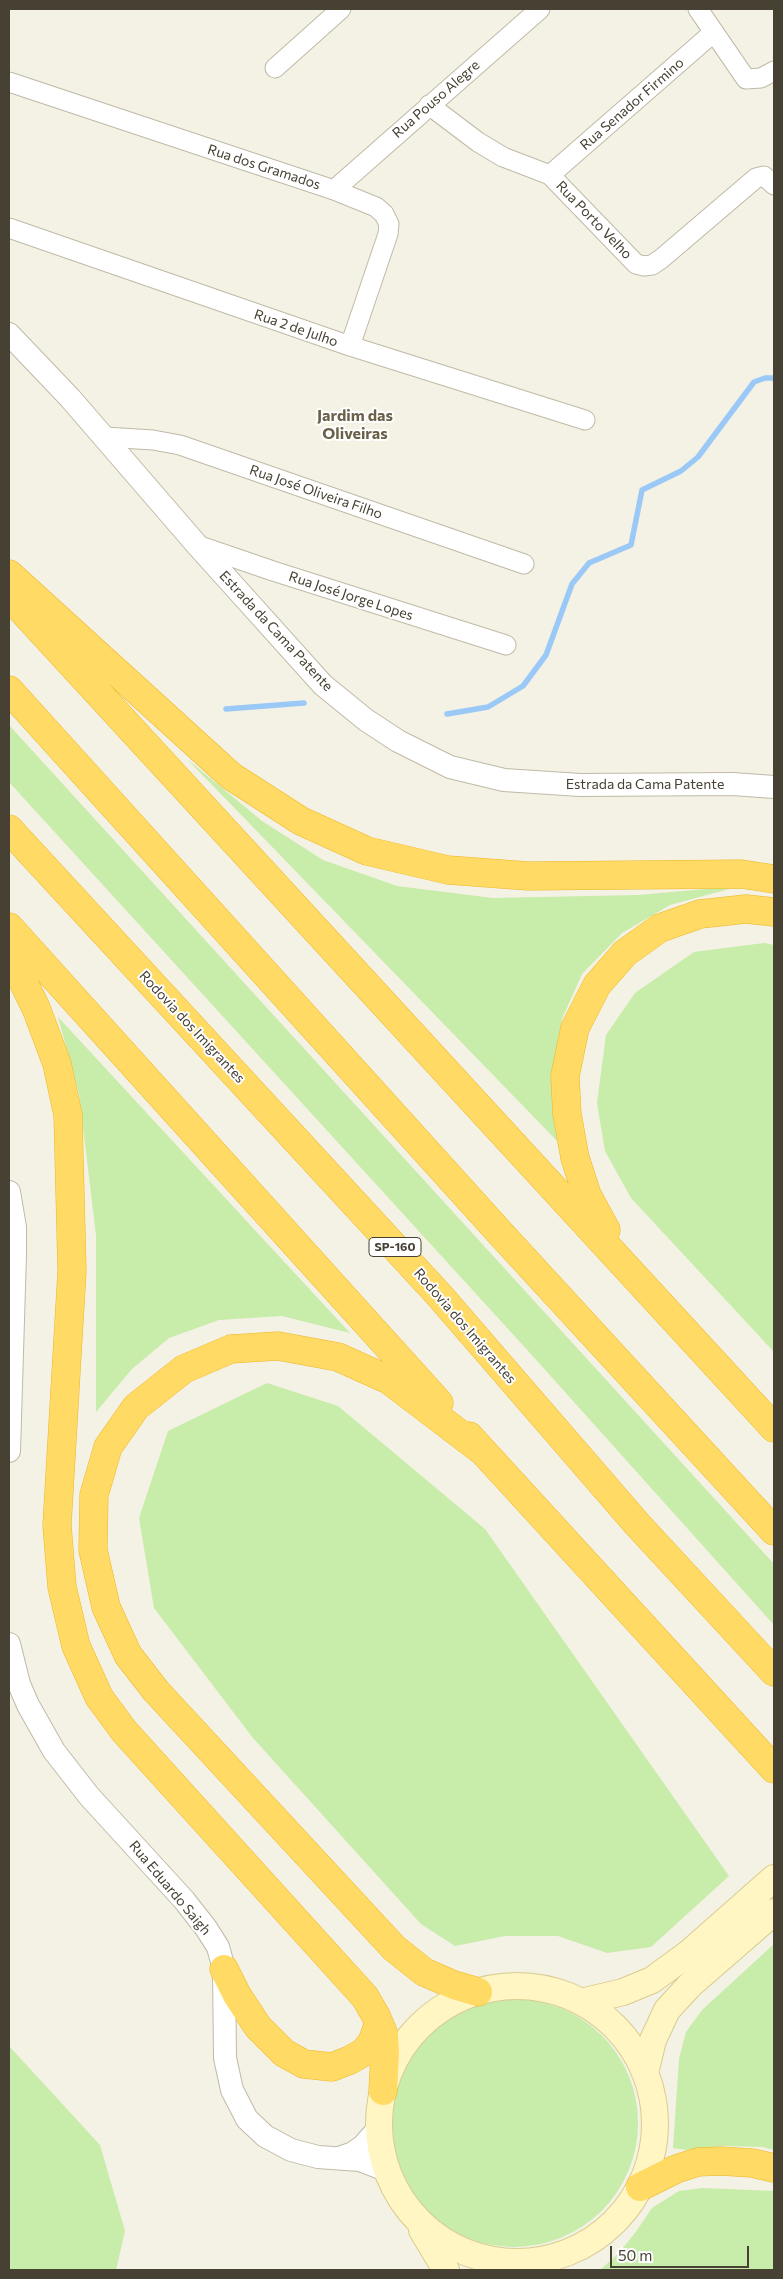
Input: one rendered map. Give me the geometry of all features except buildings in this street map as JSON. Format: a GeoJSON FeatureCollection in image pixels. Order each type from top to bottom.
{"type":"FeatureCollection","features":[{"type":"Feature","properties":{"kind":"highway"},"geometry":{"type":"LineString","coordinates":[[9,574],[231,776],[301,821],[367,851],[448,870],[528,876],[741,874],[774,879]]}},
{"type":"Feature","properties":{"kind":"highway"},"geometry":{"type":"LineString","coordinates":[[9,596],[774,1428]]}},
{"type":"Feature","properties":{"kind":"highway"},"geometry":{"type":"LineString","coordinates":[[9,690],[501,1234],[774,1531]]}},
{"type":"Feature","properties":{"kind":"highway","name":"Rodovia dos Imigrantes"},"geometry":{"type":"LineString","coordinates":[[9,829],[439,1295],[637,1524],[774,1672]]}},
{"type":"Feature","properties":{"kind":"highway"},"geometry":{"type":"LineString","coordinates":[[621,1261],[587,1195],[575,1158],[567,1114],[566,1076],[575,1028],[597,985],[625,953],[660,928],[700,914],[746,909],[774,912]]}},
{"type":"Feature","properties":{"kind":"highway"},"geometry":{"type":"LineString","coordinates":[[9,927],[482,1450],[774,1769]]}},
{"type":"Feature","properties":{"kind":"highway"},"geometry":{"type":"LineString","coordinates":[[9,953],[36,1008],[56,1064],[68,1115],[72,1271],[57,1525],[62,1587],[76,1646],[100,1697],[124,1731],[365,1997],[384,2034],[383,2091]]}},
{"type":"Feature","properties":{"kind":"highway"},"geometry":{"type":"LineString","coordinates":[[478,1992],[454,1985],[424,1972],[394,1948],[156,1691],[128,1655],[106,1607],[93,1550],[94,1495],[108,1447],[136,1407],[163,1385],[184,1369],[231,1349],[278,1346],[338,1357],[389,1380],[482,1450]]}},
{"type":"Feature","properties":{"kind":"highway"},"geometry":{"type":"LineString","coordinates":[[224,1969],[237,1995],[258,2027],[284,2053],[304,2064],[332,2067],[350,2060],[364,2052],[372,2042],[379,2023]]}},
{"type":"Feature","properties":{"kind":"highway"},"geometry":{"type":"LineString","coordinates":[[640,2187],[676,2169],[698,2162],[736,2162],[774,2168]]}},
{"type":"Feature","properties":{"kind":"main road"},"geometry":{"type":"LineString","coordinates":[[581,2002],[623,1992],[652,1980],[690,1953],[771,1881]]}},
{"type":"Feature","properties":{"kind":"main road"},"geometry":{"type":"LineString","coordinates":[[646,2073],[653,2040],[668,2010],[690,1985],[774,1912]]}},
{"type":"Feature","properties":{"kind":"main road"},"geometry":{"type":"LineString","coordinates":[[416,2219],[444,2242],[481,2258],[522,2262],[553,2263],[610,2226],[624,2211],[640,2187],[651,2159],[655,2130],[654,2101],[646,2073],[634,2050],[620,2032],[602,2016],[581,2002],[564,1995],[540,1988],[506,1987],[478,1992],[445,2007],[418,2029],[396,2058],[383,2091],[378,2128],[386,2170],[400,2199],[416,2219],[446,2270]]}},
{"type":"Feature","properties":{"kind":"street"},"geometry":{"type":"LineString","coordinates":[[275,68],[340,9]]}},
{"type":"Feature","properties":{"kind":"street","name":"Rua Pouso Alegre"},"geometry":{"type":"LineString","coordinates":[[334,190],[429,104],[540,9]]}},
{"type":"Feature","properties":{"kind":"street"},"geometry":{"type":"LineString","coordinates":[[698,9],[746,78],[761,78],[774,71]]}},
{"type":"Feature","properties":{"kind":"street","name":"Rua Senador Firmino"},"geometry":{"type":"LineString","coordinates":[[550,176],[714,32]]}},
{"type":"Feature","properties":{"kind":"street","name":"Rua dos Gramados"},"geometry":{"type":"LineString","coordinates":[[9,82],[334,190],[376,207],[384,214],[389,224],[388,234],[350,346]]}},
{"type":"Feature","properties":{"kind":"street","name":"Rua Porto Velho"},"geometry":{"type":"LineString","coordinates":[[429,104],[478,142],[504,157],[550,176],[636,264],[644,266],[652,265],[661,259],[756,178],[764,176],[774,185]]}},
{"type":"Feature","properties":{"kind":"street","name":"Rua 2 de Julho"},"geometry":{"type":"LineString","coordinates":[[9,228],[350,346],[586,420]]}},
{"type":"Feature","properties":{"kind":"street","name":"Estrada da Cama Patente"},"geometry":{"type":"LineString","coordinates":[[9,334],[105,436],[197,545],[323,685],[366,720],[398,741],[450,767],[504,780],[580,785],[733,784],[774,787]]}},
{"type":"Feature","properties":{"kind":"street","name":"Rua José Oliveira Filho"},"geometry":{"type":"LineString","coordinates":[[105,436],[153,440],[180,445],[524,564]]}},
{"type":"Feature","properties":{"kind":"street","name":"Rua José Jorge Lopes"},"geometry":{"type":"LineString","coordinates":[[197,545],[506,645]]}},
{"type":"Feature","properties":{"kind":"street"},"geometry":{"type":"LineString","coordinates":[[9,1192],[15,1227],[15,1254],[9,1452]]}},
{"type":"Feature","properties":{"kind":"street","name":"Rua Eduardo Saigh"},"geometry":{"type":"LineString","coordinates":[[9,1644],[19,1684],[54,1751],[90,1796],[198,1917],[218,1947],[224,1969],[224,2058],[232,2090],[243,2112],[256,2128],[278,2144],[303,2154],[360,2160],[386,2170]]}},
{"type":"Feature","properties":{"kind":"street"},"geometry":{"type":"LineString","coordinates":[[339,2158],[353,2153],[363,2146],[378,2128]]}},
{"type":"Feature","properties":{"kind":"green space"},"geometry":{"type":"Polygon","coordinates":[[[9,725],[774,1564],[774,1625],[530,1353],[9,782],[9,725]]]}},
{"type":"Feature","properties":{"kind":"green space"},"geometry":{"type":"Polygon","coordinates":[[[187,759],[262,821],[323,860],[397,886],[493,898],[638,895],[717,888],[729,889],[670,905],[622,933],[582,974],[562,1019],[553,1067],[560,1144],[187,759]]]}},
{"type":"Feature","properties":{"kind":"green space"},"geometry":{"type":"Polygon","coordinates":[[[764,943],[774,945],[774,1352],[631,1198],[605,1151],[597,1103],[606,1035],[635,993],[694,952],[764,943]]]}},
{"type":"Feature","properties":{"kind":"green space"},"geometry":{"type":"Polygon","coordinates":[[[58,1017],[350,1333],[282,1316],[219,1320],[169,1338],[132,1369],[96,1412],[96,1235],[79,1094],[58,1017]]]}},
{"type":"Feature","properties":{"kind":"green space"},"geometry":{"type":"Polygon","coordinates":[[[267,1383],[338,1406],[485,1529],[729,1876],[651,1947],[607,1953],[558,1936],[505,1936],[455,1946],[421,1924],[253,1738],[154,1608],[139,1518],[168,1431],[267,1383]]]}},
{"type":"Feature","properties":{"kind":"green space"},"geometry":{"type":"Polygon","coordinates":[[[774,1944],[774,2150],[763,2147],[722,2146],[686,2150],[673,2148],[679,2059],[686,2032],[702,2010],[774,1944]]]}},
{"type":"Feature","properties":{"kind":"green space"},"geometry":{"type":"Polygon","coordinates":[[[502,1999],[526,1999],[550,2004],[573,2013],[602,2035],[624,2064],[629,2075],[636,2099],[638,2123],[636,2147],[629,2171],[624,2182],[602,2211],[573,2233],[562,2238],[526,2247],[502,2247],[478,2242],[455,2233],[435,2219],[418,2202],[404,2182],[395,2159],[390,2135],[390,2111],[395,2087],[404,2064],[418,2044],[435,2027],[455,2013],[478,2004],[502,1999]]]}},
{"type":"Feature","properties":{"kind":"green space"},"geometry":{"type":"Polygon","coordinates":[[[9,2046],[100,2145],[125,2231],[116,2270],[9,2270],[9,2046]]]}},
{"type":"Feature","properties":{"kind":"green space"},"geometry":{"type":"Polygon","coordinates":[[[703,2188],[774,2191],[774,2270],[600,2270],[618,2254],[652,2208],[679,2191],[703,2188]]]}},
{"type":"Feature","properties":{"kind":"waterway"},"geometry":{"type":"LineString","coordinates":[[447,714],[488,707],[523,686],[546,655],[572,584],[589,563],[631,545],[642,490],[681,471],[698,457],[754,382],[765,378],[774,378]]}},
{"type":"Feature","properties":{"kind":"waterway"},"geometry":{"type":"LineString","coordinates":[[226,709],[304,703]]}},
{"type":"Feature","properties":{"kind":"district","name":"Jardim das Oliveiras"},"geometry":{"type":"Point","coordinates":[355,425]}}]}
